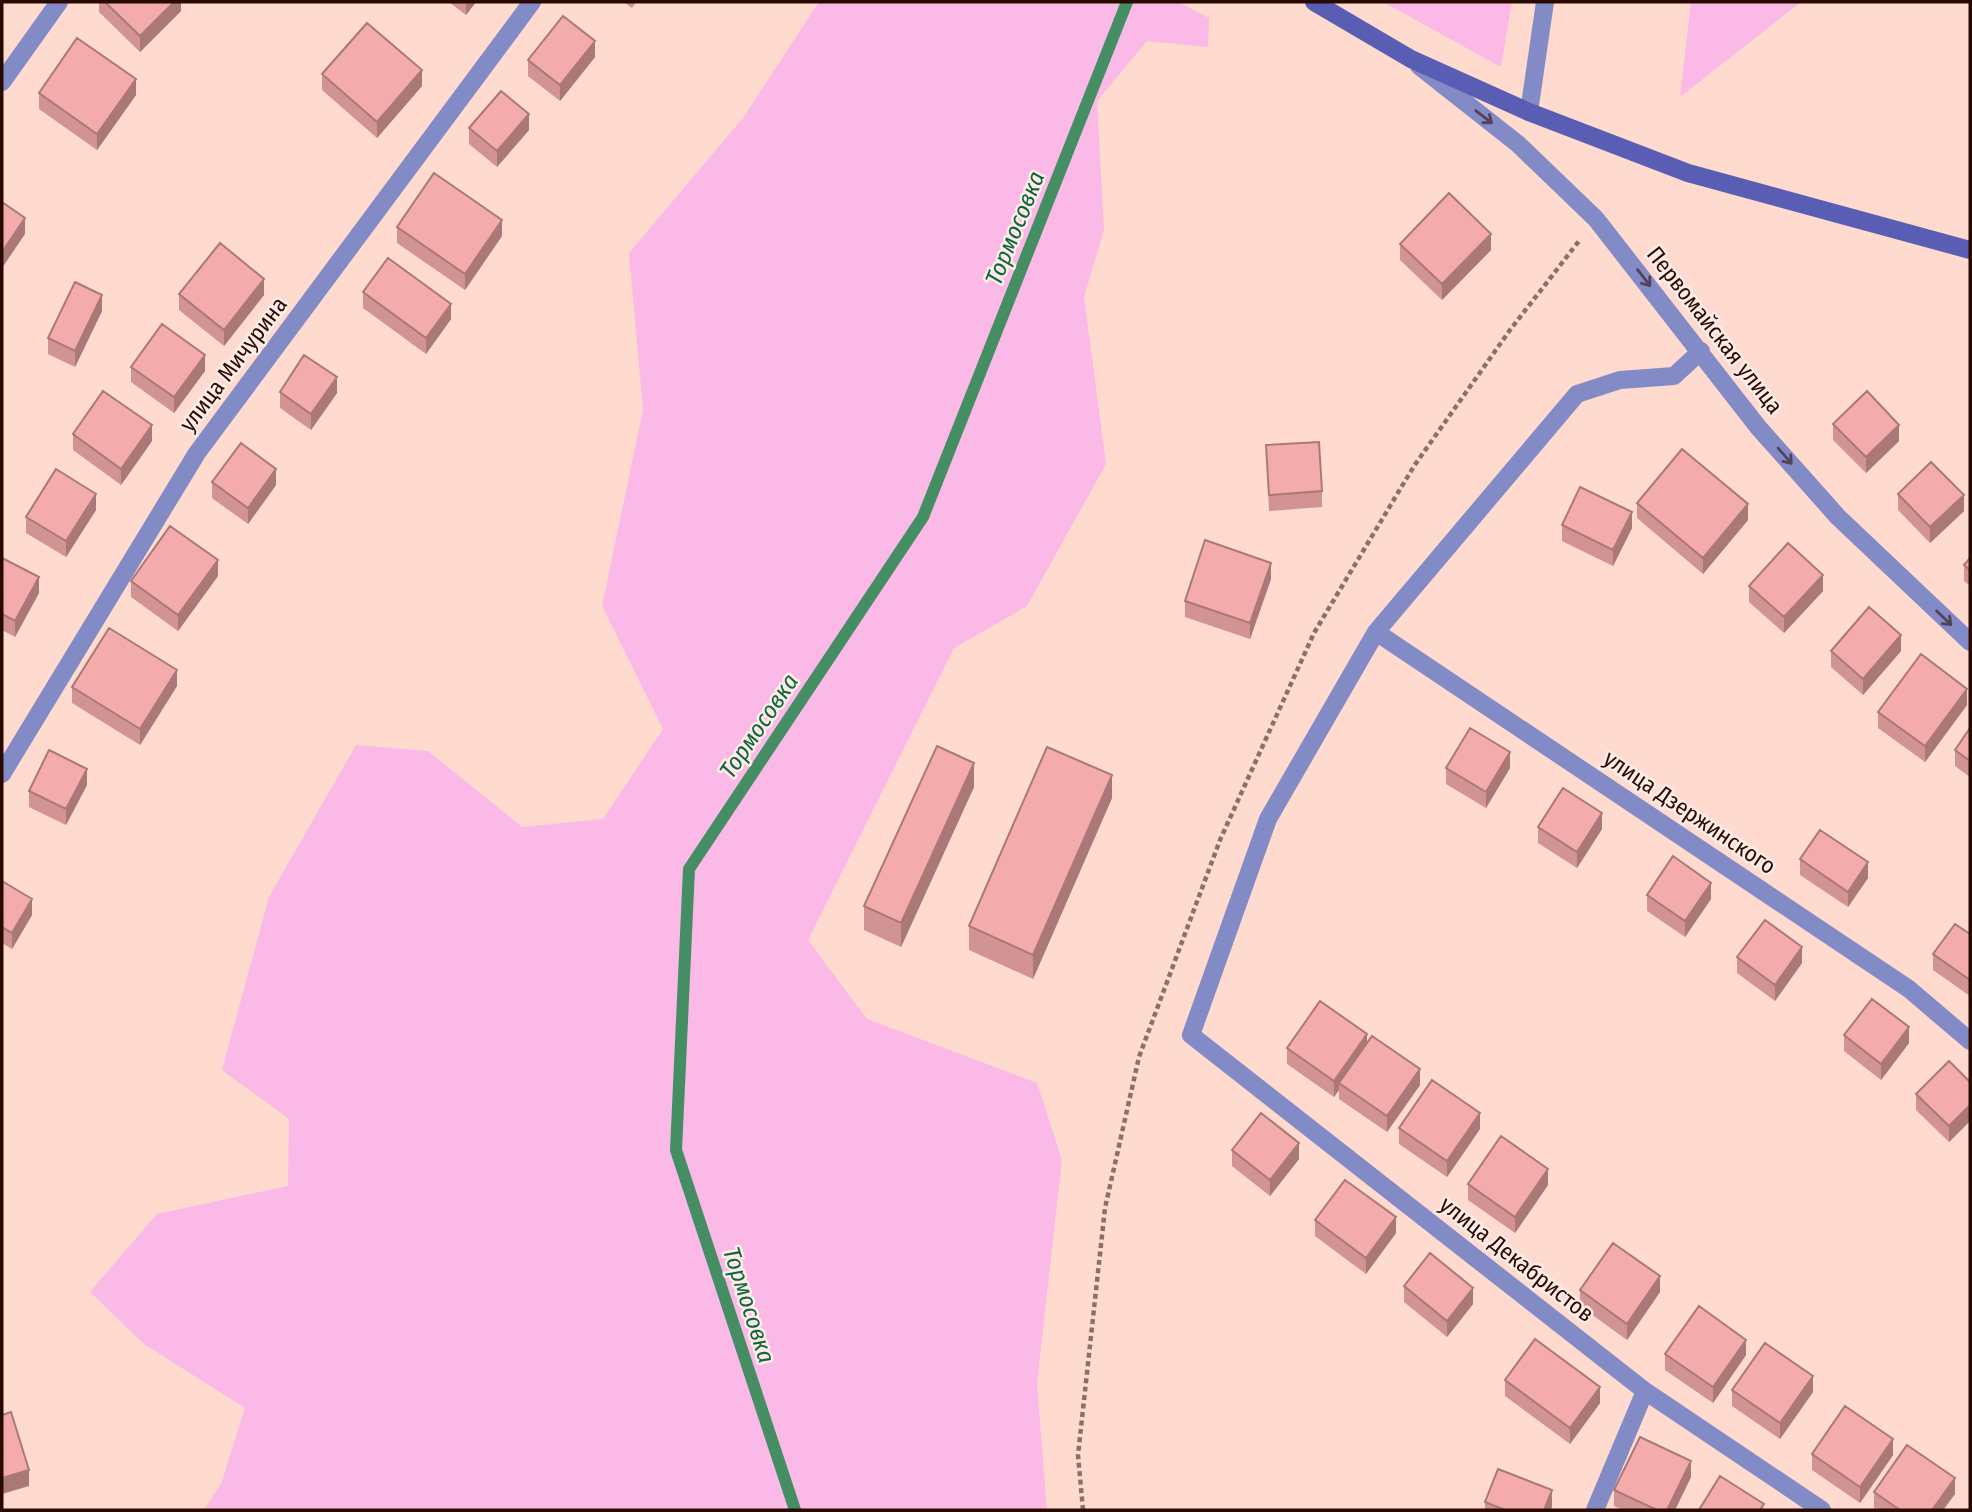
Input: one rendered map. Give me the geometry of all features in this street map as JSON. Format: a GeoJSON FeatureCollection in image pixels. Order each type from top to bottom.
{"type":"FeatureCollection","features":[{"type":"Feature","properties":{"kind":"main road","name":"Первомайская улица"},"geometry":{"type":"LineString","coordinates":[[1314,2],[1411,59],[1529,112],[1688,173],[1970,250]]}},
{"type":"Feature","properties":{"kind":"street"},"geometry":{"type":"LineString","coordinates":[[2,82],[60,2]]}},
{"type":"Feature","properties":{"kind":"street","name":"улица Мичурина"},"geometry":{"type":"LineString","coordinates":[[2,774],[197,453],[532,2]]}},
{"type":"Feature","properties":{"kind":"street"},"geometry":{"type":"LineString","coordinates":[[1529,112],[1545,2]]}},
{"type":"Feature","properties":{"kind":"street","name":"Первомайская улица"},"geometry":{"type":"LineString","coordinates":[[1411,59],[1518,144],[1596,219],[1758,427],[1838,517],[1970,642]]}},
{"type":"Feature","properties":{"kind":"street"},"geometry":{"type":"LineString","coordinates":[[1376,632],[1577,394],[1620,380],[1674,376],[1701,351]]}},
{"type":"Feature","properties":{"kind":"street","name":"улица Декабристов"},"geometry":{"type":"LineString","coordinates":[[1376,632],[1268,819],[1191,1035],[1645,1391],[1822,1510]]}},
{"type":"Feature","properties":{"kind":"street","name":"улица Дзержинского"},"geometry":{"type":"LineString","coordinates":[[1376,632],[1909,989],[1970,1041]]}},
{"type":"Feature","properties":{"kind":"street"},"geometry":{"type":"LineString","coordinates":[[1595,1510],[1645,1391]]}},
{"type":"Feature","properties":{"kind":"shaded area"},"geometry":{"type":"Polygon","coordinates":[[[819,2],[1178,2],[1209,18],[1208,47],[1147,41],[1097,101],[1104,230],[1084,297],[1106,464],[1027,606],[954,648],[808,940],[867,1019],[1037,1083],[1062,1160],[1037,1384],[1047,1510],[204,1510],[221,1484],[245,1408],[144,1344],[90,1292],[157,1214],[288,1186],[289,1119],[222,1070],[269,897],[356,745],[428,751],[522,827],[603,819],[663,729],[602,606],[643,410],[629,253],[743,118],[819,2]]]}},
{"type":"Feature","properties":{"kind":"shaded area"},"geometry":{"type":"Polygon","coordinates":[[[1383,2],[1512,2],[1501,67],[1383,2]]]}},
{"type":"Feature","properties":{"kind":"shaded area"},"geometry":{"type":"Polygon","coordinates":[[[1691,2],[1801,2],[1680,97],[1691,2]]]}},
{"type":"Feature","properties":{"kind":"building"},"geometry":{"type":"Polygon","coordinates":[[[105,2],[174,2],[140,36],[105,2]]]}},
{"type":"Feature","properties":{"kind":"building"},"geometry":{"type":"Polygon","coordinates":[[[563,16],[595,41],[560,85],[528,60],[563,16]]]}},
{"type":"Feature","properties":{"kind":"building"},"geometry":{"type":"Polygon","coordinates":[[[367,23],[422,70],[377,122],[322,74],[367,23]]]}},
{"type":"Feature","properties":{"kind":"building"},"geometry":{"type":"Polygon","coordinates":[[[77,38],[136,79],[97,134],[39,93],[77,38]]]}},
{"type":"Feature","properties":{"kind":"building"},"geometry":{"type":"Polygon","coordinates":[[[501,91],[529,114],[497,151],[469,128],[501,91]]]}},
{"type":"Feature","properties":{"kind":"building"},"geometry":{"type":"Polygon","coordinates":[[[434,173],[502,220],[465,274],[397,227],[434,173]]]}},
{"type":"Feature","properties":{"kind":"building"},"geometry":{"type":"Polygon","coordinates":[[[1449,193],[1491,234],[1442,284],[1400,244],[1449,193]]]}},
{"type":"Feature","properties":{"kind":"building"},"geometry":{"type":"Polygon","coordinates":[[[2,202],[25,218],[2,252],[2,202]]]}},
{"type":"Feature","properties":{"kind":"building"},"geometry":{"type":"Polygon","coordinates":[[[220,243],[264,279],[224,330],[179,294],[220,243]]]}},
{"type":"Feature","properties":{"kind":"building"},"geometry":{"type":"Polygon","coordinates":[[[388,258],[451,304],[426,338],[363,292],[388,258]]]}},
{"type":"Feature","properties":{"kind":"building"},"geometry":{"type":"Polygon","coordinates":[[[75,282],[102,295],[75,351],[48,338],[75,282]]]}},
{"type":"Feature","properties":{"kind":"building"},"geometry":{"type":"Polygon","coordinates":[[[162,324],[205,355],[174,397],[131,367],[162,324]]]}},
{"type":"Feature","properties":{"kind":"building"},"geometry":{"type":"Polygon","coordinates":[[[304,355],[337,377],[311,414],[280,392],[304,355]]]}},
{"type":"Feature","properties":{"kind":"building"},"geometry":{"type":"Polygon","coordinates":[[[103,391],[152,425],[121,469],[73,434],[103,391]]]}},
{"type":"Feature","properties":{"kind":"building"},"geometry":{"type":"Polygon","coordinates":[[[1867,391],[1899,425],[1866,457],[1833,424],[1867,391]]]}},
{"type":"Feature","properties":{"kind":"building"},"geometry":{"type":"Polygon","coordinates":[[[1319,442],[1322,491],[1269,495],[1266,445],[1319,442]]]}},
{"type":"Feature","properties":{"kind":"building"},"geometry":{"type":"Polygon","coordinates":[[[241,443],[276,469],[248,508],[212,482],[241,443]]]}},
{"type":"Feature","properties":{"kind":"building"},"geometry":{"type":"Polygon","coordinates":[[[1682,449],[1748,504],[1703,558],[1637,503],[1682,449]]]}},
{"type":"Feature","properties":{"kind":"building"},"geometry":{"type":"Polygon","coordinates":[[[1931,462],[1964,495],[1930,527],[1898,494],[1931,462]]]}},
{"type":"Feature","properties":{"kind":"building"},"geometry":{"type":"Polygon","coordinates":[[[56,469],[96,494],[66,541],[26,517],[56,469]]]}},
{"type":"Feature","properties":{"kind":"building"},"geometry":{"type":"Polygon","coordinates":[[[1580,487],[1632,512],[1613,550],[1562,525],[1580,487]]]}},
{"type":"Feature","properties":{"kind":"building"},"geometry":{"type":"Polygon","coordinates":[[[170,526],[218,560],[178,615],[131,581],[170,526]]]}},
{"type":"Feature","properties":{"kind":"building"},"geometry":{"type":"Polygon","coordinates":[[[1205,540],[1271,563],[1250,623],[1185,601],[1205,540]]]}},
{"type":"Feature","properties":{"kind":"building"},"geometry":{"type":"Polygon","coordinates":[[[1788,543],[1823,575],[1784,617],[1749,586],[1788,543]]]}},
{"type":"Feature","properties":{"kind":"building"},"geometry":{"type":"Polygon","coordinates":[[[2,558],[39,577],[15,621],[2,614],[2,558]]]}},
{"type":"Feature","properties":{"kind":"building"},"geometry":{"type":"Polygon","coordinates":[[[1970,558],[1970,570],[1964,565],[1970,558]]]}},
{"type":"Feature","properties":{"kind":"building"},"geometry":{"type":"Polygon","coordinates":[[[1869,607],[1901,635],[1863,679],[1831,651],[1869,607]]]}},
{"type":"Feature","properties":{"kind":"building"},"geometry":{"type":"Polygon","coordinates":[[[109,628],[177,670],[140,729],[72,687],[109,628]]]}},
{"type":"Feature","properties":{"kind":"building"},"geometry":{"type":"Polygon","coordinates":[[[1921,654],[1967,689],[1925,746],[1878,712],[1921,654]]]}},
{"type":"Feature","properties":{"kind":"building"},"geometry":{"type":"Polygon","coordinates":[[[1470,728],[1510,752],[1486,792],[1446,768],[1470,728]]]}},
{"type":"Feature","properties":{"kind":"building"},"geometry":{"type":"Polygon","coordinates":[[[1970,728],[1970,761],[1955,750],[1970,728]]]}},
{"type":"Feature","properties":{"kind":"building"},"geometry":{"type":"Polygon","coordinates":[[[937,746],[974,763],[901,923],[864,906],[937,746]]]}},
{"type":"Feature","properties":{"kind":"building"},"geometry":{"type":"Polygon","coordinates":[[[1047,747],[1112,775],[1033,955],[969,926],[1047,747]]]}},
{"type":"Feature","properties":{"kind":"building"},"geometry":{"type":"Polygon","coordinates":[[[49,750],[87,769],[66,809],[29,791],[49,750]]]}},
{"type":"Feature","properties":{"kind":"building"},"geometry":{"type":"Polygon","coordinates":[[[1563,788],[1602,813],[1577,852],[1538,827],[1563,788]]]}},
{"type":"Feature","properties":{"kind":"building"},"geometry":{"type":"Polygon","coordinates":[[[1820,830],[1868,862],[1848,892],[1800,859],[1820,830]]]}},
{"type":"Feature","properties":{"kind":"building"},"geometry":{"type":"Polygon","coordinates":[[[1673,856],[1711,883],[1685,921],[1647,895],[1673,856]]]}},
{"type":"Feature","properties":{"kind":"building"},"geometry":{"type":"Polygon","coordinates":[[[2,881],[32,899],[12,933],[2,927],[2,881]]]}},
{"type":"Feature","properties":{"kind":"building"},"geometry":{"type":"Polygon","coordinates":[[[1765,920],[1802,947],[1775,985],[1737,957],[1765,920]]]}},
{"type":"Feature","properties":{"kind":"building"},"geometry":{"type":"Polygon","coordinates":[[[1955,924],[1970,934],[1970,980],[1933,954],[1955,924]]]}},
{"type":"Feature","properties":{"kind":"building"},"geometry":{"type":"Polygon","coordinates":[[[1872,999],[1909,1027],[1881,1064],[1844,1035],[1872,999]]]}},
{"type":"Feature","properties":{"kind":"building"},"geometry":{"type":"Polygon","coordinates":[[[1320,1001],[1367,1034],[1334,1081],[1287,1048],[1320,1001]]]}},
{"type":"Feature","properties":{"kind":"building"},"geometry":{"type":"Polygon","coordinates":[[[1372,1036],[1420,1069],[1387,1116],[1339,1083],[1372,1036]]]}},
{"type":"Feature","properties":{"kind":"building"},"geometry":{"type":"Polygon","coordinates":[[[1949,1061],[1970,1082],[1970,1105],[1949,1126],[1916,1094],[1949,1061]]]}},
{"type":"Feature","properties":{"kind":"building"},"geometry":{"type":"Polygon","coordinates":[[[1432,1080],[1480,1113],[1447,1161],[1399,1128],[1432,1080]]]}},
{"type":"Feature","properties":{"kind":"building"},"geometry":{"type":"Polygon","coordinates":[[[1261,1113],[1299,1143],[1270,1180],[1232,1150],[1261,1113]]]}},
{"type":"Feature","properties":{"kind":"building"},"geometry":{"type":"Polygon","coordinates":[[[1501,1136],[1548,1169],[1515,1217],[1468,1184],[1501,1136]]]}},
{"type":"Feature","properties":{"kind":"building"},"geometry":{"type":"Polygon","coordinates":[[[1345,1180],[1396,1217],[1366,1258],[1315,1220],[1345,1180]]]}},
{"type":"Feature","properties":{"kind":"building"},"geometry":{"type":"Polygon","coordinates":[[[1613,1243],[1660,1276],[1627,1324],[1580,1290],[1613,1243]]]}},
{"type":"Feature","properties":{"kind":"building"},"geometry":{"type":"Polygon","coordinates":[[[1430,1253],[1473,1288],[1447,1321],[1404,1286],[1430,1253]]]}},
{"type":"Feature","properties":{"kind":"building"},"geometry":{"type":"Polygon","coordinates":[[[1699,1306],[1746,1340],[1713,1387],[1665,1354],[1699,1306]]]}},
{"type":"Feature","properties":{"kind":"building"},"geometry":{"type":"Polygon","coordinates":[[[1535,1339],[1600,1387],[1570,1428],[1505,1380],[1535,1339]]]}},
{"type":"Feature","properties":{"kind":"building"},"geometry":{"type":"Polygon","coordinates":[[[1765,1343],[1813,1376],[1780,1423],[1732,1390],[1765,1343]]]}},
{"type":"Feature","properties":{"kind":"building"},"geometry":{"type":"Polygon","coordinates":[[[1845,1406],[1893,1439],[1860,1487],[1812,1454],[1845,1406]]]}},
{"type":"Feature","properties":{"kind":"building"},"geometry":{"type":"Polygon","coordinates":[[[11,1412],[29,1470],[2,1478],[2,1415],[11,1412]]]}},
{"type":"Feature","properties":{"kind":"building"},"geometry":{"type":"Polygon","coordinates":[[[1640,1437],[1691,1461],[1667,1510],[1657,1510],[1614,1490],[1640,1437]]]}},
{"type":"Feature","properties":{"kind":"building"},"geometry":{"type":"Polygon","coordinates":[[[1907,1445],[1955,1478],[1932,1510],[1900,1510],[1874,1492],[1907,1445]]]}},
{"type":"Feature","properties":{"kind":"building"},"geometry":{"type":"Polygon","coordinates":[[[1498,1469],[1552,1490],[1544,1510],[1505,1510],[1485,1502],[1498,1469]]]}},
{"type":"Feature","properties":{"kind":"building"},"geometry":{"type":"Polygon","coordinates":[[[1720,1476],[1764,1504],[1760,1510],[1699,1510],[1720,1476]]]}},
{"type":"Feature","properties":{"kind":"waterway","name":"Тормосовка"},"geometry":{"type":"LineString","coordinates":[[795,1510],[676,1150],[689,869],[923,517],[1127,2]]}}]}
